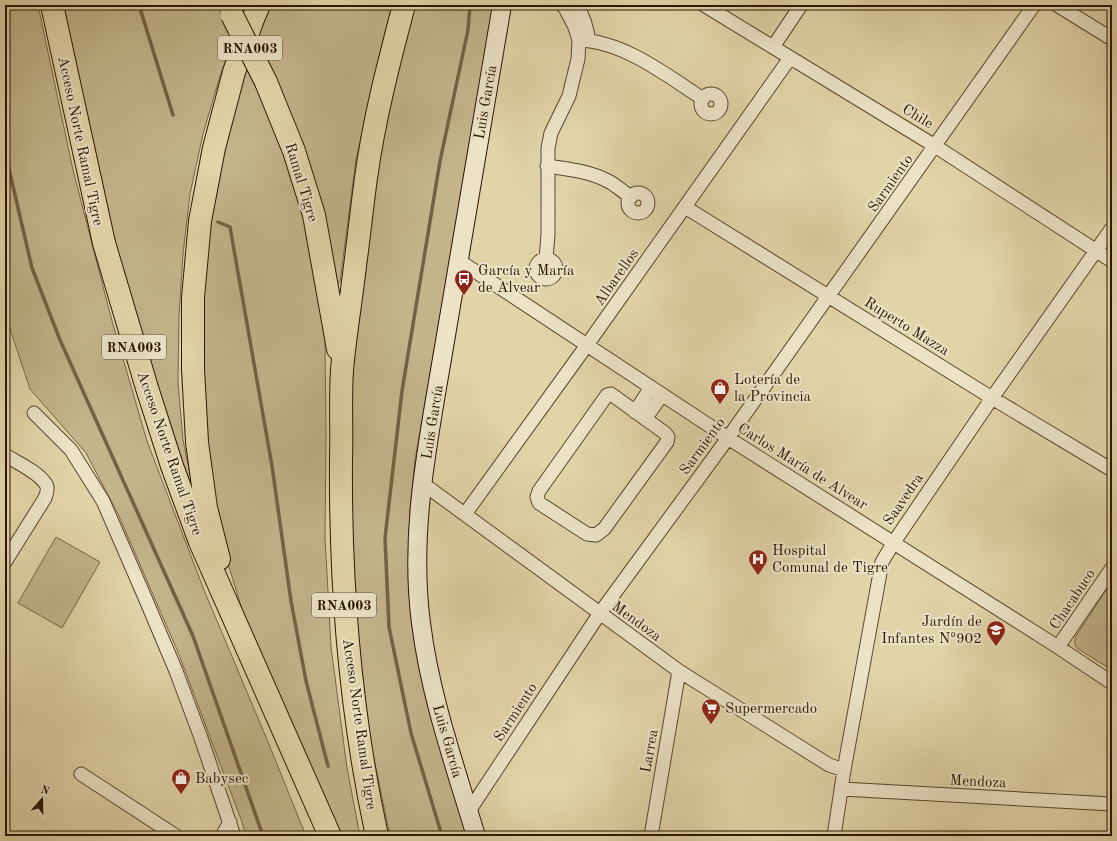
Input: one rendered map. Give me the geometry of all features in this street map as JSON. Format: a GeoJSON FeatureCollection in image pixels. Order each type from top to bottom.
{"type":"FeatureCollection","features":[{"type":"Feature","properties":{"kind":"highway","name":"Acceso Norte Ramal Tigre"},"geometry":{"type":"LineString","coordinates":[[52,5],[104,243],[147,388],[184,501],[258,676],[330,836]]}},
{"type":"Feature","properties":{"kind":"highway"},"geometry":{"type":"LineString","coordinates":[[258,676],[220,564],[206,508],[197,442],[193,369],[193,298],[200,221],[214,148],[234,72],[259,5]]}},
{"type":"Feature","properties":{"kind":"highway"},"geometry":{"type":"LineString","coordinates":[[342,371],[366,176],[387,68],[404,5]]}},
{"type":"Feature","properties":{"kind":"highway","name":"Ramal Tigre"},"geometry":{"type":"LineString","coordinates":[[228,10],[266,82],[294,151],[314,215],[342,371]]}},
{"type":"Feature","properties":{"kind":"highway","name":"Acceso Norte Ramal Tigre"},"geometry":{"type":"LineString","coordinates":[[342,371],[341,551],[345,612],[362,754],[377,836]]}},
{"type":"Feature","properties":{"kind":"highway"},"geometry":{"type":"LineString","coordinates":[[312,795],[322,836]]}},
{"type":"Feature","properties":{"kind":"street","name":"Luis García"},"geometry":{"type":"LineString","coordinates":[[476,836],[439,714],[428,668],[420,622],[417,580],[417,530],[422,483],[458,260],[502,5]]}},
{"type":"Feature","properties":{"kind":"street"},"geometry":{"type":"LineString","coordinates":[[562,5],[584,41],[625,52],[647,63],[703,99]]}},
{"type":"Feature","properties":{"kind":"street"},"geometry":{"type":"LineString","coordinates":[[546,260],[548,234],[548,148],[551,133],[567,100],[575,77],[578,59],[584,41],[586,26],[576,5]]}},
{"type":"Feature","properties":{"kind":"street","name":"Chile"},"geometry":{"type":"LineString","coordinates":[[704,5],[936,146],[1112,261]]}},
{"type":"Feature","properties":{"kind":"street"},"geometry":{"type":"LineString","coordinates":[[773,47],[801,5]]}},
{"type":"Feature","properties":{"kind":"street","name":"Sarmiento"},"geometry":{"type":"LineString","coordinates":[[469,811],[600,614],[830,296],[1034,5]]}},
{"type":"Feature","properties":{"kind":"street"},"geometry":{"type":"LineString","coordinates":[[1057,5],[1112,39]]}},
{"type":"Feature","properties":{"kind":"street","name":"Albarellos"},"geometry":{"type":"LineString","coordinates":[[465,514],[587,345],[790,58]]}},
{"type":"Feature","properties":{"kind":"street"},"geometry":{"type":"LineString","coordinates":[[547,166],[582,171],[597,176],[609,182],[630,197]]}},
{"type":"Feature","properties":{"kind":"street","name":"Ruperto Mazza"},"geometry":{"type":"LineString","coordinates":[[685,207],[992,398],[1112,470]]}},
{"type":"Feature","properties":{"kind":"street","name":"Saavedra"},"geometry":{"type":"LineString","coordinates":[[834,836],[844,770],[882,562],[992,398],[1112,228]]}},
{"type":"Feature","properties":{"kind":"street","name":"Carlos María de Alvear"},"geometry":{"type":"LineString","coordinates":[[458,260],[728,438],[894,542],[1112,683]]}},
{"type":"Feature","properties":{"kind":"street"},"geometry":{"type":"LineString","coordinates":[[640,415],[651,387]]}},
{"type":"Feature","properties":{"kind":"street"},"geometry":{"type":"LineString","coordinates":[[611,394],[640,415],[665,433],[668,437],[667,442],[604,529],[596,535],[587,534],[539,503],[537,497],[539,491],[607,395],[611,394]]}},
{"type":"Feature","properties":{"kind":"street"},"geometry":{"type":"LineString","coordinates":[[640,415],[662,395]]}},
{"type":"Feature","properties":{"kind":"street"},"geometry":{"type":"LineString","coordinates":[[34,413],[71,450],[103,500],[176,671],[204,745],[234,836]]}},
{"type":"Feature","properties":{"kind":"street"},"geometry":{"type":"LineString","coordinates":[[5,456],[37,474],[46,483],[48,490],[45,498],[5,562]]}},
{"type":"Feature","properties":{"kind":"street","name":"Mendoza"},"geometry":{"type":"LineString","coordinates":[[422,483],[679,671],[829,764],[844,770]]}},
{"type":"Feature","properties":{"kind":"street","name":"Chacabuco"},"geometry":{"type":"LineString","coordinates":[[1058,647],[1112,568]]}},
{"type":"Feature","properties":{"kind":"street","name":"Larrea"},"geometry":{"type":"LineString","coordinates":[[651,836],[679,671]]}},
{"type":"Feature","properties":{"kind":"street"},"geometry":{"type":"LineString","coordinates":[[81,774],[176,836]]}},
{"type":"Feature","properties":{"kind":"street","name":"Mendoza"},"geometry":{"type":"LineString","coordinates":[[842,789],[1112,804]]}},
{"type":"Feature","properties":{"kind":"street"},"geometry":{"type":"LineString","coordinates":[[222,836],[230,822]]}},
{"type":"Feature","properties":{"kind":"shaded area"},"geometry":{"type":"Polygon","coordinates":[[[5,5],[38,5],[73,170],[112,321],[147,441],[204,590],[306,836],[246,836],[178,652],[118,514],[86,453],[30,389],[5,314],[5,5]]]}},
{"type":"Feature","properties":{"kind":"shaded area"},"geometry":{"type":"Polygon","coordinates":[[[57,5],[216,5],[227,23],[234,5],[246,5],[220,76],[203,134],[190,194],[183,254],[179,317],[178,382],[183,440],[195,499],[192,500],[96,183],[57,5]]]}},
{"type":"Feature","properties":{"kind":"shaded area"},"geometry":{"type":"Polygon","coordinates":[[[265,5],[392,5],[356,160],[340,282],[336,285],[285,154],[303,212],[325,341],[325,537],[331,647],[347,768],[360,836],[339,836],[245,619],[226,557],[212,497],[199,316],[216,168],[265,5]]]}},
{"type":"Feature","properties":{"kind":"shaded area"},"geometry":{"type":"Polygon","coordinates":[[[412,5],[495,5],[415,460],[410,510],[410,574],[467,836],[390,836],[369,735],[356,635],[349,440],[354,355],[379,153],[412,5]]]}},
{"type":"Feature","properties":{"kind":"shaded area"},"geometry":{"type":"Polygon","coordinates":[[[56,537],[100,562],[62,628],[18,603],[56,537]]]}},
{"type":"Feature","properties":{"kind":"shaded area"},"geometry":{"type":"Polygon","coordinates":[[[1112,581],[1112,670],[1078,649],[1075,642],[1076,636],[1112,581]]]}},
{"type":"Feature","properties":{"kind":"waterway"},"geometry":{"type":"LineString","coordinates":[[139,5],[173,115]]}},
{"type":"Feature","properties":{"kind":"waterway"},"geometry":{"type":"LineString","coordinates":[[442,836],[411,733],[389,627],[385,538],[402,391],[440,161],[468,30],[470,5]]}},
{"type":"Feature","properties":{"kind":"waterway"},"geometry":{"type":"LineString","coordinates":[[5,152],[32,268],[60,340],[193,636],[263,836]]}},
{"type":"Feature","properties":{"kind":"waterway"},"geometry":{"type":"LineString","coordinates":[[218,222],[230,227],[272,466],[291,601],[306,681],[328,766]]}},
{"type":"Feature","properties":{"kind":"place","name":"García y María de Alvear"},"geometry":{"type":"Point","coordinates":[464,296]}},
{"type":"Feature","properties":{"kind":"place","name":"Lotería de la Provincia"},"geometry":{"type":"Point","coordinates":[720,405]}},
{"type":"Feature","properties":{"kind":"place","name":"Hospital Comunal de Tigre"},"geometry":{"type":"Point","coordinates":[758,576]}},
{"type":"Feature","properties":{"kind":"place","name":"Jardín de Infantes Nº902"},"geometry":{"type":"Point","coordinates":[996,647]}},
{"type":"Feature","properties":{"kind":"place","name":"Supermercado"},"geometry":{"type":"Point","coordinates":[711,725]}},
{"type":"Feature","properties":{"kind":"place","name":"Babysec"},"geometry":{"type":"Point","coordinates":[181,795]}}]}
